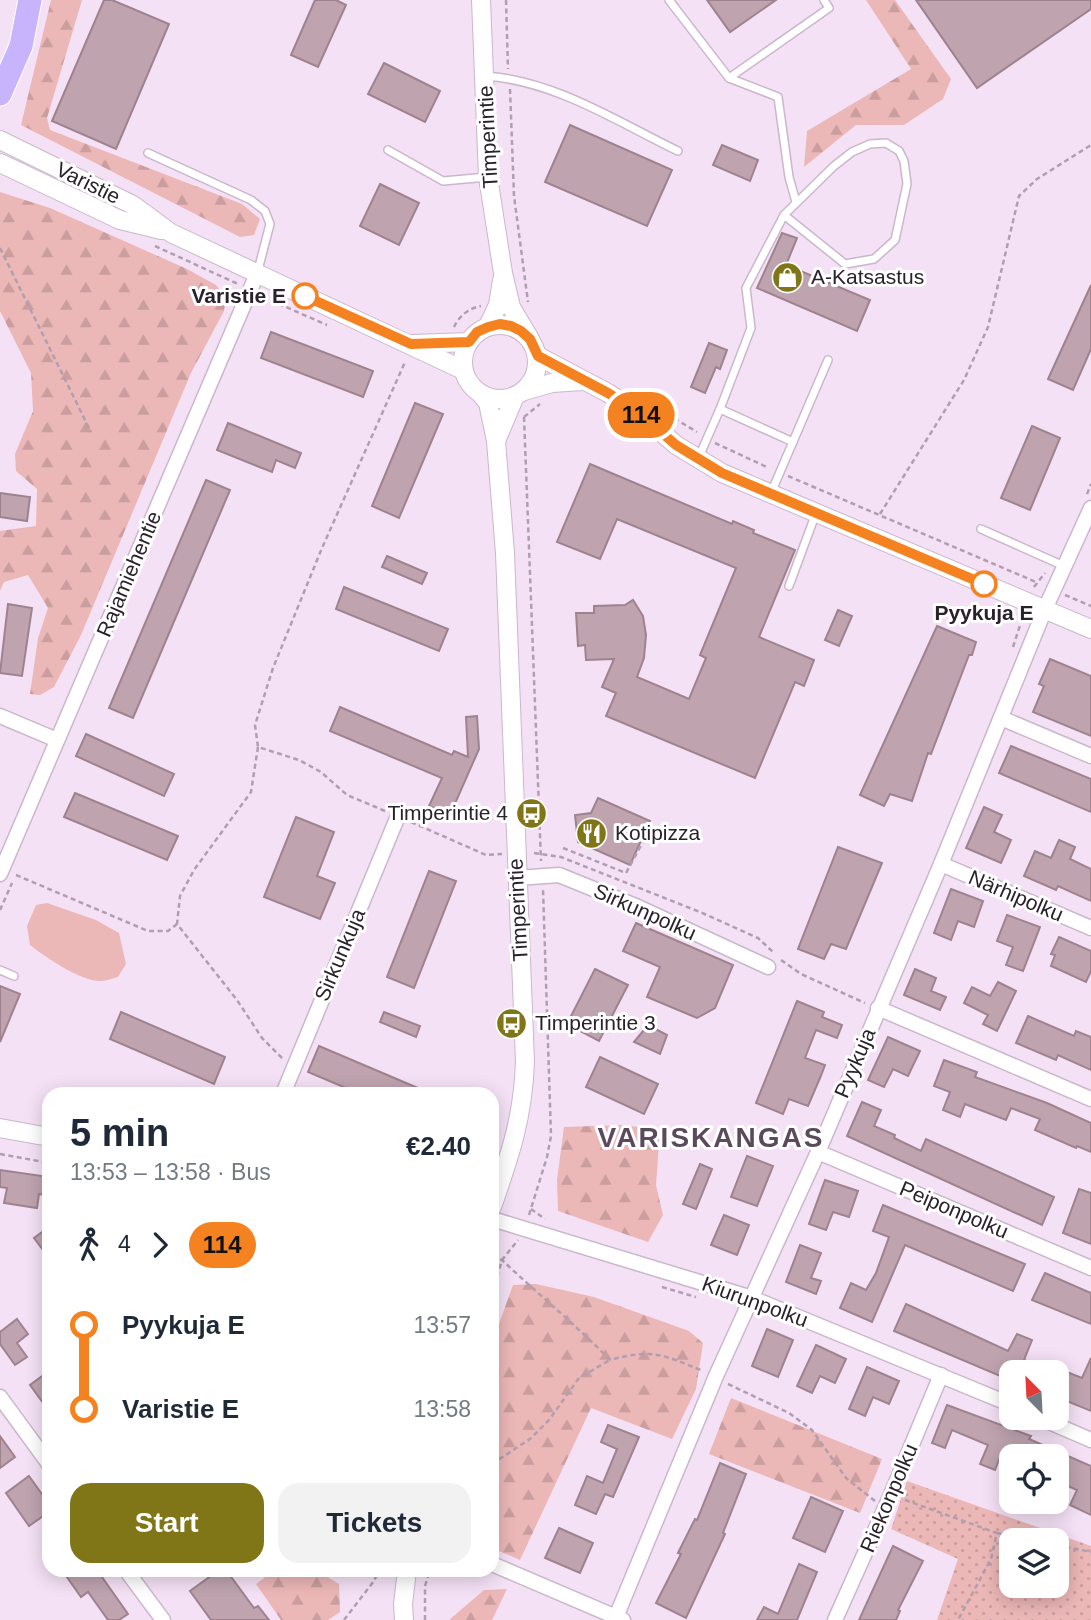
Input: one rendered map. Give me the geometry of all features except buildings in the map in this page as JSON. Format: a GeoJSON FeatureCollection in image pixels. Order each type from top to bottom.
{"type":"FeatureCollection","features":[{"type":"Feature","properties":{"kind":"highway"},"geometry":{"type":"LineString","coordinates":[[0,94],[21,46],[30,0]]}},
{"type":"Feature","properties":{"kind":"street","name":"Timperintie"},"geometry":{"type":"LineString","coordinates":[[481,0],[488,177],[511,307],[530,339]]}},
{"type":"Feature","properties":{"kind":"street","name":"Varistie"},"geometry":{"type":"LineString","coordinates":[[0,140],[133,205],[171,233],[254,282],[411,344],[463,370]]}},
{"type":"Feature","properties":{"kind":"street","name":"Varistie"},"geometry":{"type":"LineString","coordinates":[[0,163],[120,220],[171,233]]}},
{"type":"Feature","properties":{"kind":"street","name":"Timperintie"},"geometry":{"type":"LineString","coordinates":[[488,327],[498,305],[503,273]]}},
{"type":"Feature","properties":{"kind":"street","name":"Rajamiehentie"},"geometry":{"type":"LineString","coordinates":[[8,874],[57,740],[254,282]]}},
{"type":"Feature","properties":{"kind":"street"},"geometry":{"type":"LineString","coordinates":[[519,393],[532,382],[536,371],[538,356],[530,339],[511,326],[500,324],[477,332],[469,342],[463,359],[463,370],[473,387],[481,394],[503,399],[552,383],[583,381]]}},
{"type":"Feature","properties":{"kind":"street"},"geometry":{"type":"LineString","coordinates":[[411,344],[469,342]]}},
{"type":"Feature","properties":{"kind":"street"},"geometry":{"type":"LineString","coordinates":[[538,356],[638,412],[697,459],[722,473],[1091,629]]}},
{"type":"Feature","properties":{"kind":"street","name":"Timperintie"},"geometry":{"type":"LineString","coordinates":[[496,441],[519,393]]}},
{"type":"Feature","properties":{"kind":"street","name":"Timperintie"},"geometry":{"type":"LineString","coordinates":[[481,394],[488,404],[496,441],[505,553],[525,1062],[524,1091],[517,1133],[499,1186]]}},
{"type":"Feature","properties":{"kind":"street","name":"Pyykuja"},"geometry":{"type":"LineString","coordinates":[[620,1618],[716,1376],[818,1152],[941,864],[1045,609],[1091,508]]}},
{"type":"Feature","properties":{"kind":"street"},"geometry":{"type":"LineString","coordinates":[[0,716],[57,740]]}},
{"type":"Feature","properties":{"kind":"street"},"geometry":{"type":"LineString","coordinates":[[1001,718],[1091,756]]}},
{"type":"Feature","properties":{"kind":"street","name":"Sirkunkuja"},"geometry":{"type":"LineString","coordinates":[[286,1087],[398,816]]}},
{"type":"Feature","properties":{"kind":"street","name":"Närhipolku"},"geometry":{"type":"LineString","coordinates":[[941,864],[1091,928]]}},
{"type":"Feature","properties":{"kind":"street","name":"Sirkunpolku"},"geometry":{"type":"LineString","coordinates":[[517,878],[559,875],[638,907],[768,967]]}},
{"type":"Feature","properties":{"kind":"street"},"geometry":{"type":"LineString","coordinates":[[878,1008],[1091,1099]]}},
{"type":"Feature","properties":{"kind":"street"},"geometry":{"type":"LineString","coordinates":[[0,1129],[42,1136]]}},
{"type":"Feature","properties":{"kind":"street","name":"Peiponpolku"},"geometry":{"type":"LineString","coordinates":[[818,1152],[1091,1268]]}},
{"type":"Feature","properties":{"kind":"street","name":"Kiurunpolku"},"geometry":{"type":"LineString","coordinates":[[499,1221],[752,1298],[999,1400]]}},
{"type":"Feature","properties":{"kind":"street","name":"Riekonpolku"},"geometry":{"type":"LineString","coordinates":[[835,1620],[941,1375]]}},
{"type":"Feature","properties":{"kind":"street"},"geometry":{"type":"LineString","coordinates":[[0,1397],[42,1454]]}},
{"type":"Feature","properties":{"kind":"street"},"geometry":{"type":"LineString","coordinates":[[1068,1430],[1091,1440]]}},
{"type":"Feature","properties":{"kind":"street"},"geometry":{"type":"LineString","coordinates":[[499,1567],[620,1618]]}},
{"type":"Feature","properties":{"kind":"street"},"geometry":{"type":"LineString","coordinates":[[131,1577],[163,1620]]}},
{"type":"Feature","properties":{"kind":"street"},"geometry":{"type":"LineString","coordinates":[[404,1620],[402,1604],[406,1577]]}},
{"type":"Feature","properties":{"kind":"lane"},"geometry":{"type":"LineString","coordinates":[[669,0],[729,78],[778,97],[789,177],[796,202]]}},
{"type":"Feature","properties":{"kind":"lane"},"geometry":{"type":"LineString","coordinates":[[729,78],[830,8],[824,0]]}},
{"type":"Feature","properties":{"kind":"lane"},"geometry":{"type":"LineString","coordinates":[[485,76],[509,78],[548,88],[678,150]]}},
{"type":"Feature","properties":{"kind":"lane"},"geometry":{"type":"LineString","coordinates":[[697,459],[720,409],[751,328],[746,288],[784,215],[852,152],[870,144],[886,144],[899,151],[904,161],[906,184],[895,240],[874,259],[845,264],[784,215]]}},
{"type":"Feature","properties":{"kind":"lane"},"geometry":{"type":"LineString","coordinates":[[388,150],[443,181],[488,177]]}},
{"type":"Feature","properties":{"kind":"lane"},"geometry":{"type":"LineString","coordinates":[[148,153],[251,200],[265,211],[270,224],[254,282]]}},
{"type":"Feature","properties":{"kind":"lane"},"geometry":{"type":"LineString","coordinates":[[771,494],[828,360]]}},
{"type":"Feature","properties":{"kind":"lane"},"geometry":{"type":"LineString","coordinates":[[720,409],[793,442]]}},
{"type":"Feature","properties":{"kind":"lane"},"geometry":{"type":"LineString","coordinates":[[789,586],[817,513]]}},
{"type":"Feature","properties":{"kind":"lane"},"geometry":{"type":"LineString","coordinates":[[981,529],[1064,566]]}},
{"type":"Feature","properties":{"kind":"lane"},"geometry":{"type":"LineString","coordinates":[[0,970],[14,976]]}},
{"type":"Feature","properties":{"kind":"path"},"geometry":{"type":"LineString","coordinates":[[506,0],[514,196],[529,307]]}},
{"type":"Feature","properties":{"kind":"path"},"geometry":{"type":"LineString","coordinates":[[880,514],[964,380],[983,338],[1002,272],[1019,196],[1037,179],[1091,145]]}},
{"type":"Feature","properties":{"kind":"path"},"geometry":{"type":"LineString","coordinates":[[150,243],[254,282],[297,314],[328,326]]}},
{"type":"Feature","properties":{"kind":"path"},"geometry":{"type":"LineString","coordinates":[[0,248],[91,432]]}},
{"type":"Feature","properties":{"kind":"path"},"geometry":{"type":"LineString","coordinates":[[293,1068],[262,1038],[237,1000],[177,924],[180,896],[194,870],[251,792],[258,747],[255,725],[273,668],[322,548],[405,362]]}},
{"type":"Feature","properties":{"kind":"path"},"geometry":{"type":"LineString","coordinates":[[505,419],[524,418],[544,400],[552,383]]}},
{"type":"Feature","properties":{"kind":"path"},"geometry":{"type":"LineString","coordinates":[[663,412],[707,438],[779,473],[1091,606]]}},
{"type":"Feature","properties":{"kind":"path"},"geometry":{"type":"LineString","coordinates":[[499,1271],[502,1261],[518,1241],[543,1170],[551,1136],[524,418]]}},
{"type":"Feature","properties":{"kind":"path"},"geometry":{"type":"LineString","coordinates":[[258,747],[299,760],[321,772],[346,795],[486,855],[541,853]]}},
{"type":"Feature","properties":{"kind":"path"},"geometry":{"type":"LineString","coordinates":[[563,848],[626,873],[651,827]]}},
{"type":"Feature","properties":{"kind":"path"},"geometry":{"type":"LineString","coordinates":[[0,910],[8,874],[148,931],[168,931],[177,924]]}},
{"type":"Feature","properties":{"kind":"path"},"geometry":{"type":"LineString","coordinates":[[0,1154],[42,1162]]}},
{"type":"Feature","properties":{"kind":"path"},"geometry":{"type":"LineString","coordinates":[[499,1260],[559,1314],[576,1325],[610,1360]]}},
{"type":"Feature","properties":{"kind":"path"},"geometry":{"type":"LineString","coordinates":[[499,1459],[530,1439],[549,1420],[579,1378],[610,1360],[633,1354],[659,1353],[716,1376],[732,1387],[789,1413],[812,1430],[846,1478],[874,1501],[890,1497],[906,1500],[997,1533],[992,1559],[958,1620]]}},
{"type":"Feature","properties":{"kind":"path"},"geometry":{"type":"LineString","coordinates":[[1069,1547],[1091,1552]]}},
{"type":"Feature","properties":{"kind":"path"},"geometry":{"type":"LineString","coordinates":[[344,1620],[376,1577]]}},
{"type":"Feature","properties":{"kind":"path"},"geometry":{"type":"LineString","coordinates":[[425,1620],[425,1586],[428,1577]]}},
{"type":"Feature","properties":{"kind":"green space"},"geometry":{"type":"Polygon","coordinates":[[[51,0],[82,0],[47,118],[50,130],[242,204],[260,219],[254,235],[240,237],[21,125],[51,0]]]}},
{"type":"Feature","properties":{"kind":"green space"},"geometry":{"type":"Polygon","coordinates":[[[866,0],[895,0],[951,79],[943,99],[904,125],[856,125],[804,167],[807,131],[911,69],[866,0]]]}},
{"type":"Feature","properties":{"kind":"green space"},"geometry":{"type":"Polygon","coordinates":[[[0,192],[50,208],[187,269],[216,285],[226,298],[224,311],[191,373],[81,635],[54,687],[40,695],[30,694],[38,638],[48,608],[28,575],[4,582],[0,591],[0,531],[36,526],[37,489],[16,471],[15,454],[33,411],[31,373],[0,311],[0,192]]]}},
{"type":"Feature","properties":{"kind":"green space"},"geometry":{"type":"Polygon","coordinates":[[[47,903],[96,920],[119,933],[126,964],[118,977],[101,981],[84,977],[54,962],[30,945],[27,926],[36,905],[47,903]]]}},
{"type":"Feature","properties":{"kind":"green space"},"geometry":{"type":"Polygon","coordinates":[[[623,1125],[660,1130],[656,1185],[663,1215],[648,1242],[558,1211],[557,1180],[564,1127],[623,1125]]]}},
{"type":"Feature","properties":{"kind":"green space"},"geometry":{"type":"Polygon","coordinates":[[[536,1284],[594,1297],[689,1331],[703,1343],[696,1389],[672,1439],[591,1408],[520,1560],[499,1551],[499,1324],[513,1285],[536,1284]]]}},
{"type":"Feature","properties":{"kind":"green space"},"geometry":{"type":"Polygon","coordinates":[[[731,1398],[882,1459],[860,1513],[709,1454],[731,1398]]]}},
{"type":"Feature","properties":{"kind":"green space"},"geometry":{"type":"Polygon","coordinates":[[[907,1481],[1040,1528],[999,1528],[999,1598],[1069,1598],[1069,1538],[1091,1546],[1091,1620],[937,1620],[958,1559],[891,1529],[907,1481]]]}},
{"type":"Feature","properties":{"kind":"green space"},"geometry":{"type":"Polygon","coordinates":[[[266,1577],[328,1577],[339,1584],[340,1612],[328,1620],[281,1620],[256,1584],[266,1577]]]}},
{"type":"Feature","properties":{"kind":"green space"},"geometry":{"type":"Polygon","coordinates":[[[507,1589],[492,1620],[449,1620],[484,1590],[507,1589]]]}},
{"type":"Feature","properties":{"kind":"bus line","name":"114"},"geometry":{"type":"LineString","coordinates":[[305,296],[411,344],[469,342],[477,332],[488,327],[500,324],[511,326],[530,339],[538,356],[638,412],[676,445],[722,473],[984,584]]}},
{"type":"Feature","properties":{"kind":"place","name":"A-Katsastus"},"geometry":{"type":"Point","coordinates":[788,277]}},
{"type":"Feature","properties":{"kind":"place","name":"Varistie E"},"geometry":{"type":"Point","coordinates":[305,296]}},
{"type":"Feature","properties":{"kind":"place","name":"Pyykuja E"},"geometry":{"type":"Point","coordinates":[984,584]}},
{"type":"Feature","properties":{"kind":"place","name":"Timperintie 4"},"geometry":{"type":"Point","coordinates":[531,813]}},
{"type":"Feature","properties":{"kind":"place","name":"Kotipizza"},"geometry":{"type":"Point","coordinates":[592,833]}},
{"type":"Feature","properties":{"kind":"place","name":"Timperintie 3"},"geometry":{"type":"Point","coordinates":[512,1023]}},
{"type":"Feature","properties":{"kind":"district","name":"VARISKANGAS"},"geometry":{"type":"Point","coordinates":[711,1137]}}]}
